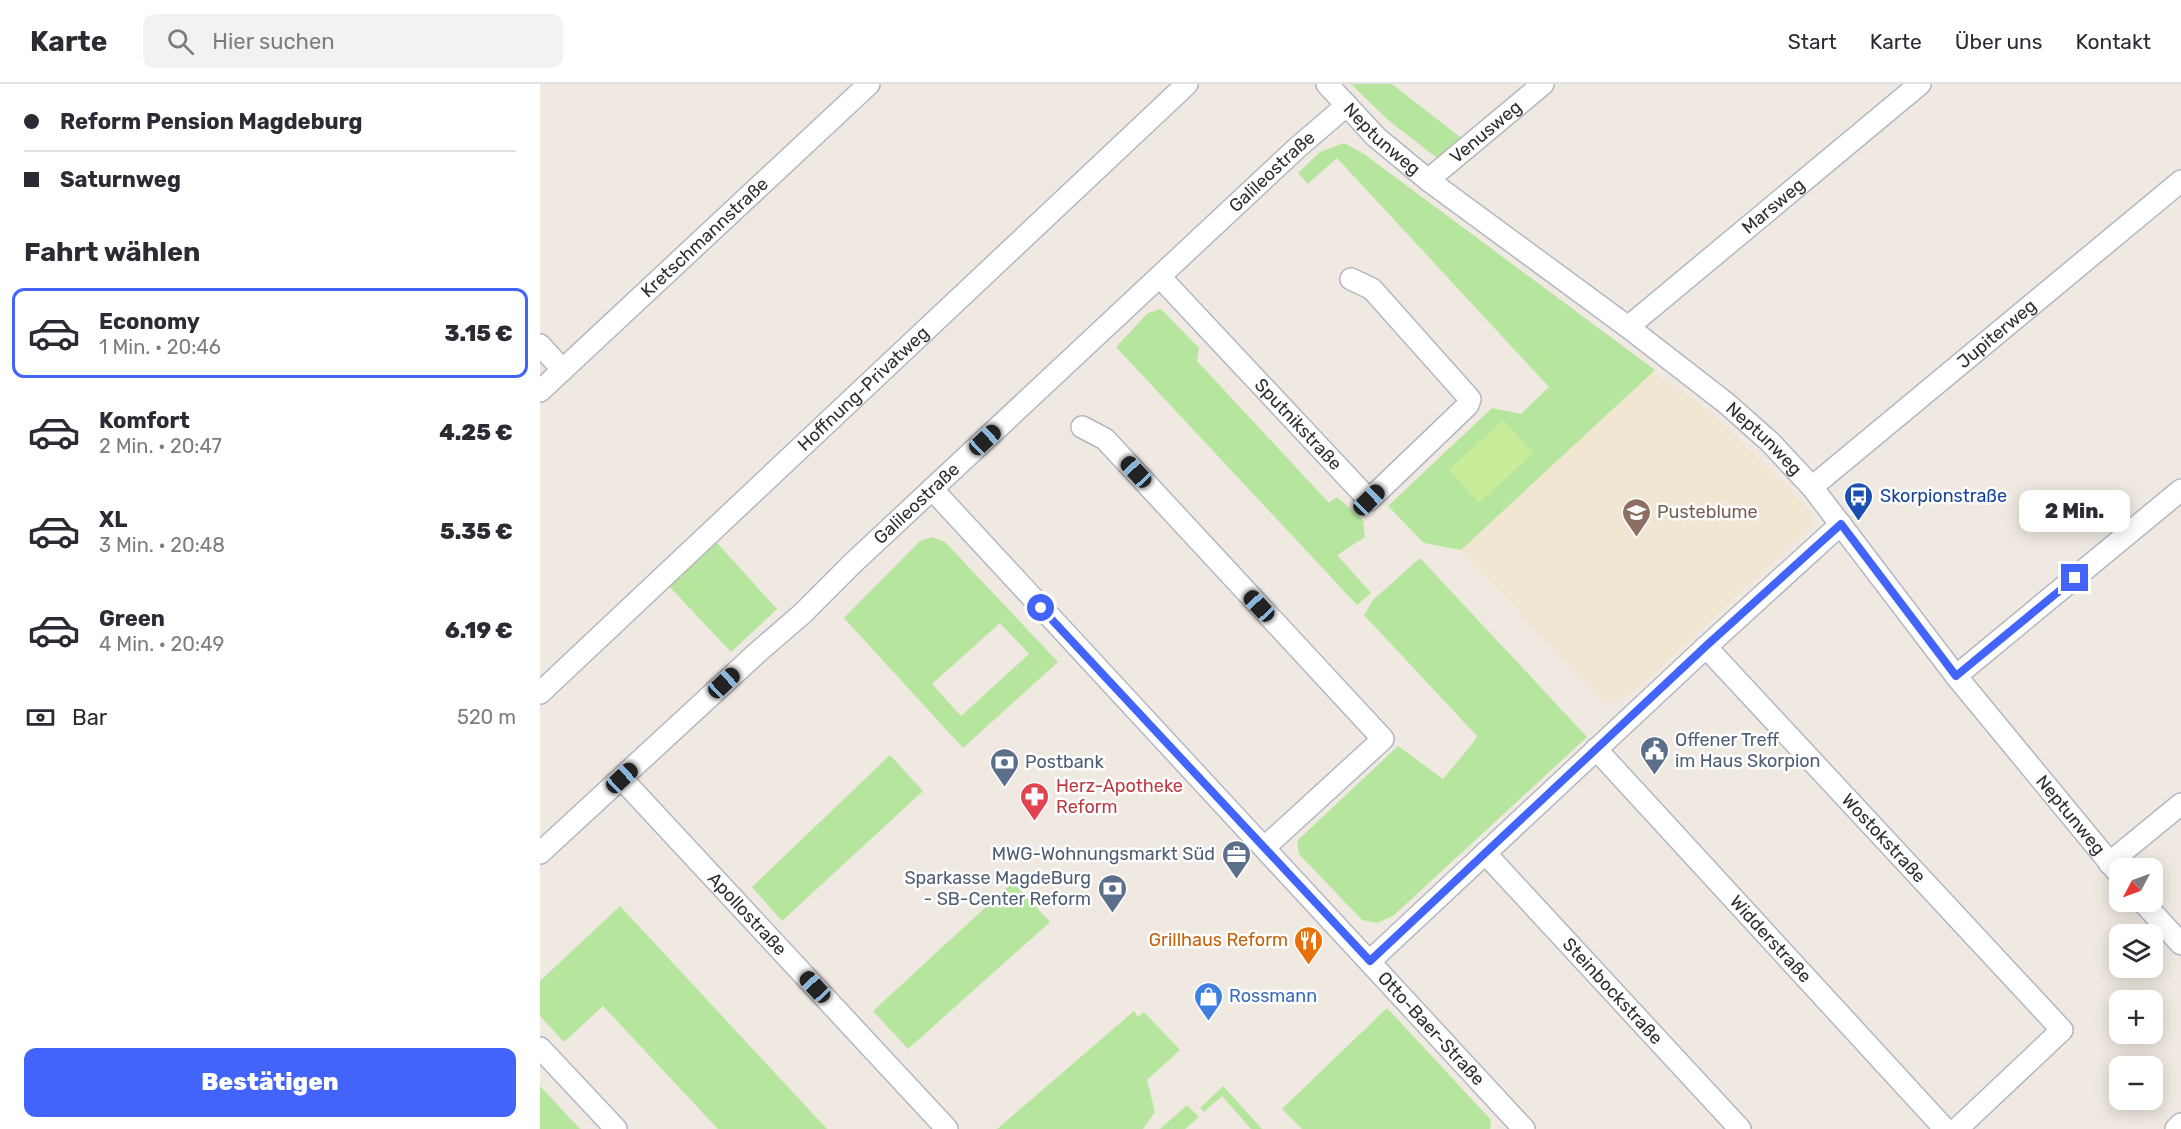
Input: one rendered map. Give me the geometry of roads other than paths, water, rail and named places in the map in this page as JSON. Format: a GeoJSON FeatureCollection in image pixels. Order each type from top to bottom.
{"type":"FeatureCollection","features":[{"type":"Feature","properties":{"kind":"street","name":"Kretschmannstraße"},"geometry":{"type":"LineString","coordinates":[[540,391],[869,84]]}},
{"type":"Feature","properties":{"kind":"street","name":"Hoffnung-Privatweg"},"geometry":{"type":"LineString","coordinates":[[540,693],[1187,84]]}},
{"type":"Feature","properties":{"kind":"street","name":"Neptunweg"},"geometry":{"type":"LineString","coordinates":[[1327,84],[1376,137],[1428,180],[1628,327],[1726,403],[1770,442],[1812,487],[1956,676],[2109,863]]}},
{"type":"Feature","properties":{"kind":"street","name":"Venusweg"},"geometry":{"type":"LineString","coordinates":[[1428,180],[1543,84]]}},
{"type":"Feature","properties":{"kind":"street","name":"Marsweg"},"geometry":{"type":"LineString","coordinates":[[1628,327],[1920,84]]}},
{"type":"Feature","properties":{"kind":"street","name":"Galileostraße"},"geometry":{"type":"LineString","coordinates":[[540,853],[802,614],[853,563],[1298,147],[1347,105]]}},
{"type":"Feature","properties":{"kind":"street","name":"Jupiterweg"},"geometry":{"type":"LineString","coordinates":[[1812,487],[2181,181]]}},
{"type":"Feature","properties":{"kind":"street","name":"Sputnikstraße"},"geometry":{"type":"LineString","coordinates":[[1160,277],[1369,500],[1468,405],[1470,399],[1372,289],[1351,279]]}},
{"type":"Feature","properties":{"kind":"street"},"geometry":{"type":"LineString","coordinates":[[540,345],[563,370]]}},
{"type":"Feature","properties":{"kind":"street"},"geometry":{"type":"LineString","coordinates":[[1082,427],[1105,439],[1383,739],[1264,848]]}},
{"type":"Feature","properties":{"kind":"street","name":"Otto-Baer-Straße"},"geometry":{"type":"LineString","coordinates":[[932,489],[1524,1129]]}},
{"type":"Feature","properties":{"kind":"street"},"geometry":{"type":"LineString","coordinates":[[1956,676],[2181,490]]}},
{"type":"Feature","properties":{"kind":"street"},"geometry":{"type":"LineString","coordinates":[[1370,961],[1706,646],[1841,524]]}},
{"type":"Feature","properties":{"kind":"street","name":"Wostokstraße"},"geometry":{"type":"LineString","coordinates":[[1706,646],[2062,1030],[1957,1129]]}},
{"type":"Feature","properties":{"kind":"street","name":"Widderstraße"},"geometry":{"type":"LineString","coordinates":[[1596,749],[1945,1129]]}},
{"type":"Feature","properties":{"kind":"street","name":"Apollostraße"},"geometry":{"type":"LineString","coordinates":[[622,778],[947,1129]]}},
{"type":"Feature","properties":{"kind":"street"},"geometry":{"type":"LineString","coordinates":[[2125,858],[2181,804]]}},
{"type":"Feature","properties":{"kind":"street","name":"Steinbockstraße"},"geometry":{"type":"LineString","coordinates":[[1485,853],[1740,1129]]}},
{"type":"Feature","properties":{"kind":"street"},"geometry":{"type":"LineString","coordinates":[[2152,912],[2181,944]]}},
{"type":"Feature","properties":{"kind":"street"},"geometry":{"type":"LineString","coordinates":[[540,1048],[616,1129]]}},
{"type":"Feature","properties":{"kind":"street"},"geometry":{"type":"LineString","coordinates":[[2176,1129],[2181,1124]]}},
{"type":"Feature","properties":{"kind":"place","name":"Skorpionstraße"},"geometry":{"type":"Point","coordinates":[1859,522]}},
{"type":"Feature","properties":{"kind":"place","name":"Pusteblume"},"geometry":{"type":"Point","coordinates":[1636,538]}},
{"type":"Feature","properties":{"kind":"place","name":"Offener Treff im Haus Skorpion"},"geometry":{"type":"Point","coordinates":[1654,776]}},
{"type":"Feature","properties":{"kind":"place","name":"Postbank"},"geometry":{"type":"Point","coordinates":[1004,788]}},
{"type":"Feature","properties":{"kind":"place","name":"Herz-Apotheke Reform"},"geometry":{"type":"Point","coordinates":[1035,822]}},
{"type":"Feature","properties":{"kind":"place","name":"MWG-Wohnungsmarkt Süd"},"geometry":{"type":"Point","coordinates":[1236,880]}},
{"type":"Feature","properties":{"kind":"place","name":"Sparkasse MagdeBurg - SB-Center Reform"},"geometry":{"type":"Point","coordinates":[1112,914]}},
{"type":"Feature","properties":{"kind":"place","name":"Grillhaus Reform"},"geometry":{"type":"Point","coordinates":[1309,966]}},
{"type":"Feature","properties":{"kind":"place","name":"Rossmann"},"geometry":{"type":"Point","coordinates":[1208,1022]}}]}
